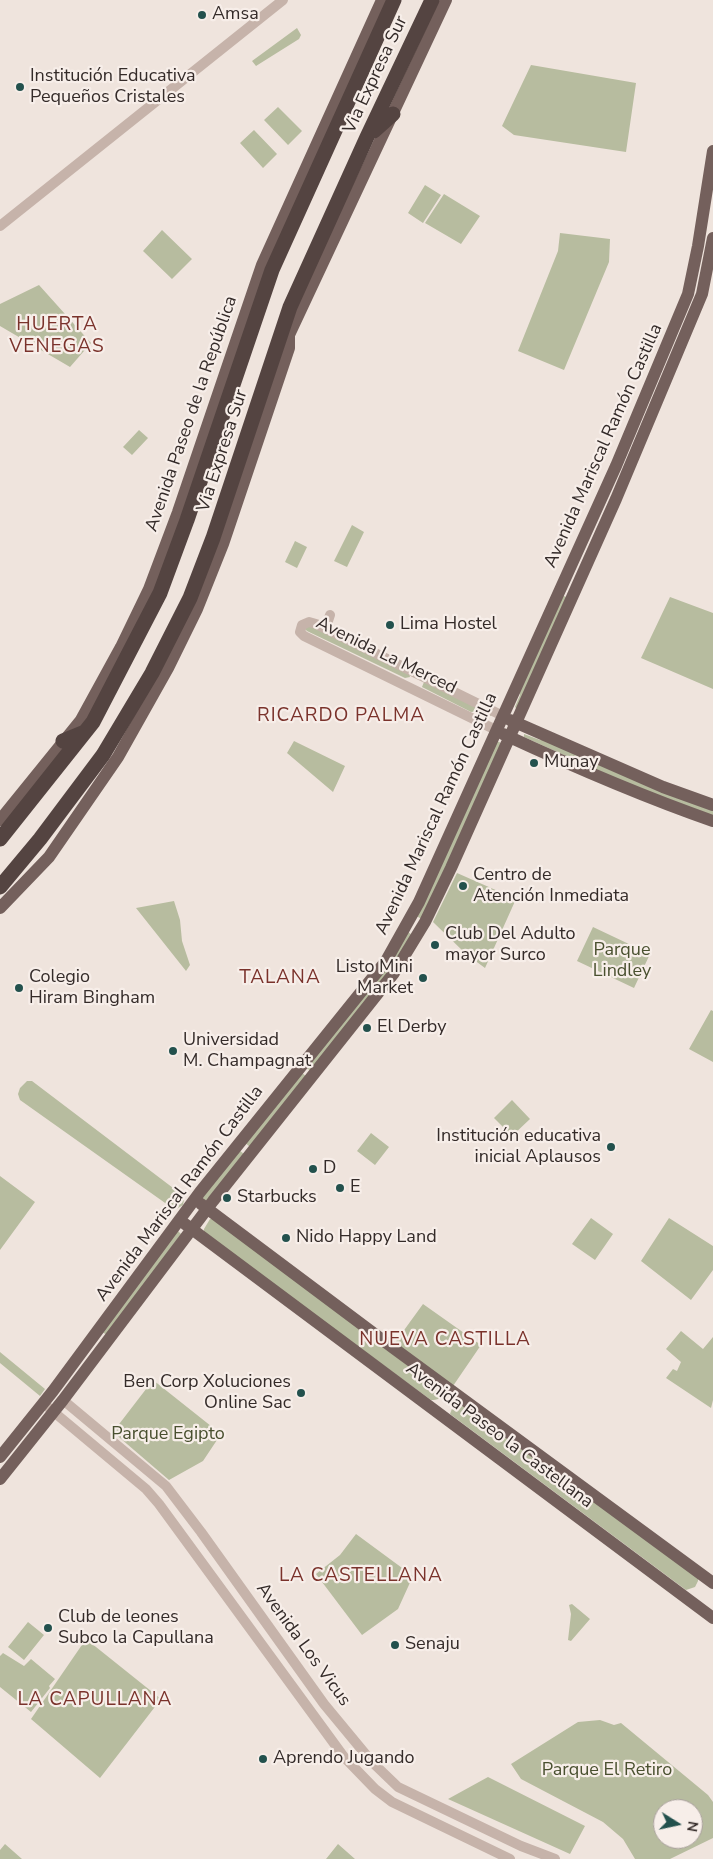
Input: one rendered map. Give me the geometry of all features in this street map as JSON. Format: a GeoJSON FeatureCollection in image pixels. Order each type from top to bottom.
{"type":"FeatureCollection","features":[{"type":"Feature","properties":{"kind":"highway","name":"Via Expresa Sur"},"geometry":{"type":"LineString","coordinates":[[0,839],[93,722],[160,593],[272,270],[394,0]]}},
{"type":"Feature","properties":{"kind":"highway","name":"Via Expresa Sur"},"geometry":{"type":"LineString","coordinates":[[0,887],[40,839],[103,755],[160,656],[190,598],[213,538],[290,307],[432,0]]}},
{"type":"Feature","properties":{"kind":"highway"},"geometry":{"type":"LineString","coordinates":[[337,125],[341,91]]}},
{"type":"Feature","properties":{"kind":"highway"},"geometry":{"type":"LineString","coordinates":[[367,137],[393,114]]}},
{"type":"Feature","properties":{"kind":"highway"},"geometry":{"type":"LineString","coordinates":[[157,688],[160,656]]}},
{"type":"Feature","properties":{"kind":"highway"},"geometry":{"type":"LineString","coordinates":[[63,741],[86,731]]}},
{"type":"Feature","properties":{"kind":"main road","name":"Avenida Paseo de la República"},"geometry":{"type":"LineString","coordinates":[[0,820],[80,720],[121,646],[149,588],[178,512],[262,265],[382,0]]}},
{"type":"Feature","properties":{"kind":"main road"},"geometry":{"type":"LineString","coordinates":[[0,908],[49,857],[118,757],[157,688],[197,609],[223,544],[289,348],[289,335],[446,0]]}},
{"type":"Feature","properties":{"kind":"main road","name":"Avenida Mariscal Ramón Castilla"},"geometry":{"type":"LineString","coordinates":[[0,1457],[43,1403],[195,1199],[386,961],[419,902],[616,466],[688,294],[698,246],[713,152]]}},
{"type":"Feature","properties":{"kind":"main road","name":"Avenida Mariscal Ramón Castilla"},"geometry":{"type":"LineString","coordinates":[[0,1479],[54,1412],[207,1208],[394,973],[422,927],[451,868],[616,499],[702,294],[713,238]]}},
{"type":"Feature","properties":{"kind":"main road"},"geometry":{"type":"LineString","coordinates":[[560,590],[573,596]]}},
{"type":"Feature","properties":{"kind":"main road","name":"Avenida La Merced"},"geometry":{"type":"LineString","coordinates":[[503,716],[663,788],[713,805]]}},
{"type":"Feature","properties":{"kind":"main road","name":"Avenida La Merced"},"geometry":{"type":"LineString","coordinates":[[496,730],[658,802],[713,821]]}},
{"type":"Feature","properties":{"kind":"main road"},"geometry":{"type":"LineString","coordinates":[[409,920],[422,927]]}},
{"type":"Feature","properties":{"kind":"main road","name":"Avenida Paseo la Castellana"},"geometry":{"type":"LineString","coordinates":[[195,1199],[713,1583]]}},
{"type":"Feature","properties":{"kind":"main road","name":"Avenida Paseo la Castellana"},"geometry":{"type":"LineString","coordinates":[[179,1220],[713,1618]]}},
{"type":"Feature","properties":{"kind":"street"},"geometry":{"type":"LineString","coordinates":[[0,226],[283,0]]}},
{"type":"Feature","properties":{"kind":"street"},"geometry":{"type":"LineString","coordinates":[[322,627],[327,624],[330,615]]}},
{"type":"Feature","properties":{"kind":"street","name":"Avenida La Merced"},"geometry":{"type":"LineString","coordinates":[[496,730],[304,636],[300,632],[302,625],[309,622],[322,627],[503,716]]}},
{"type":"Feature","properties":{"kind":"street"},"geometry":{"type":"LineString","coordinates":[[414,689],[420,676]]}},
{"type":"Feature","properties":{"kind":"street","name":"Avenida Los Vicus"},"geometry":{"type":"LineString","coordinates":[[63,1400],[166,1486],[324,1704],[372,1762],[398,1787],[520,1846],[554,1859]]}},
{"type":"Feature","properties":{"kind":"street","name":"Avenida Los Vicus"},"geometry":{"type":"LineString","coordinates":[[43,1403],[146,1489],[160,1504],[344,1756],[375,1789],[406,1809],[510,1859]]}},
{"type":"Feature","properties":{"kind":"green space"},"geometry":{"type":"Polygon","coordinates":[[[297,28],[301,35],[299,39],[256,66],[252,61],[297,28]]]}},
{"type":"Feature","properties":{"kind":"green space"},"geometry":{"type":"Polygon","coordinates":[[[531,65],[636,83],[626,152],[514,135],[502,126],[531,65]]]}},
{"type":"Feature","properties":{"kind":"green space"},"geometry":{"type":"Polygon","coordinates":[[[278,107],[302,131],[288,145],[264,120],[278,107]]]}},
{"type":"Feature","properties":{"kind":"green space"},"geometry":{"type":"Polygon","coordinates":[[[254,130],[277,154],[263,168],[240,143],[254,130]]]}},
{"type":"Feature","properties":{"kind":"green space"},"geometry":{"type":"Polygon","coordinates":[[[425,185],[441,195],[423,223],[408,213],[425,185]]]}},
{"type":"Feature","properties":{"kind":"green space"},"geometry":{"type":"Polygon","coordinates":[[[444,194],[480,216],[461,244],[425,223],[444,194]]]}},
{"type":"Feature","properties":{"kind":"green space"},"geometry":{"type":"Polygon","coordinates":[[[162,230],[192,259],[172,279],[143,251],[162,230]]]}},
{"type":"Feature","properties":{"kind":"green space"},"geometry":{"type":"Polygon","coordinates":[[[560,233],[610,239],[609,262],[564,370],[518,351],[558,251],[560,233]]]}},
{"type":"Feature","properties":{"kind":"green space"},"geometry":{"type":"Polygon","coordinates":[[[39,285],[91,343],[70,367],[0,326],[0,304],[39,285]]]}},
{"type":"Feature","properties":{"kind":"green space"},"geometry":{"type":"Polygon","coordinates":[[[139,430],[148,438],[132,455],[123,447],[139,430]]]}},
{"type":"Feature","properties":{"kind":"green space"},"geometry":{"type":"Polygon","coordinates":[[[352,525],[364,532],[347,567],[334,561],[352,525]]]}},
{"type":"Feature","properties":{"kind":"green space"},"geometry":{"type":"Polygon","coordinates":[[[295,541],[307,547],[297,568],[285,562],[295,541]]]}},
{"type":"Feature","properties":{"kind":"green space"},"geometry":{"type":"Polygon","coordinates":[[[561,595],[569,598],[518,710],[515,707],[520,695],[518,688],[561,595]]]}},
{"type":"Feature","properties":{"kind":"green space"},"geometry":{"type":"Polygon","coordinates":[[[670,597],[713,613],[713,689],[641,658],[670,597]]]}},
{"type":"Feature","properties":{"kind":"green space"},"geometry":{"type":"Polygon","coordinates":[[[313,626],[409,674],[410,677],[405,678],[305,629],[313,626]]]}},
{"type":"Feature","properties":{"kind":"green space"},"geometry":{"type":"Polygon","coordinates":[[[424,682],[492,713],[491,716],[479,711],[471,712],[422,687],[424,682]]]}},
{"type":"Feature","properties":{"kind":"green space"},"geometry":{"type":"Polygon","coordinates":[[[524,734],[540,740],[546,740],[713,809],[713,816],[679,807],[524,737],[524,734]]]}},
{"type":"Feature","properties":{"kind":"green space"},"geometry":{"type":"Polygon","coordinates":[[[495,740],[503,744],[422,919],[416,916],[495,740]]]}},
{"type":"Feature","properties":{"kind":"green space"},"geometry":{"type":"Polygon","coordinates":[[[294,741],[345,766],[333,792],[287,753],[294,741]]]}},
{"type":"Feature","properties":{"kind":"green space"},"geometry":{"type":"Polygon","coordinates":[[[457,873],[516,899],[485,968],[466,954],[433,922],[457,873]]]}},
{"type":"Feature","properties":{"kind":"green space"},"geometry":{"type":"Polygon","coordinates":[[[174,901],[180,920],[182,941],[190,965],[186,971],[136,908],[174,901]]]}},
{"type":"Feature","properties":{"kind":"green space","name":"Parque Lindley"},"geometry":{"type":"Polygon","coordinates":[[[593,927],[650,954],[634,988],[577,961],[593,927]]]}},
{"type":"Feature","properties":{"kind":"green space"},"geometry":{"type":"Polygon","coordinates":[[[407,931],[412,935],[397,962],[312,1072],[304,1066],[407,931]]]}},
{"type":"Feature","properties":{"kind":"green space"},"geometry":{"type":"Polygon","coordinates":[[[711,1010],[713,1011],[713,1062],[689,1049],[711,1010]]]}},
{"type":"Feature","properties":{"kind":"green space"},"geometry":{"type":"Polygon","coordinates":[[[301,1072],[307,1077],[250,1147],[243,1141],[301,1072]]]}},
{"type":"Feature","properties":{"kind":"green space"},"geometry":{"type":"Polygon","coordinates":[[[27,1081],[32,1081],[181,1194],[184,1200],[183,1205],[175,1210],[20,1100],[18,1094],[20,1088],[27,1081]]]}},
{"type":"Feature","properties":{"kind":"green space"},"geometry":{"type":"Polygon","coordinates":[[[512,1100],[530,1119],[512,1136],[494,1118],[512,1100]]]}},
{"type":"Feature","properties":{"kind":"green space"},"geometry":{"type":"Polygon","coordinates":[[[371,1133],[389,1147],[375,1165],[357,1151],[371,1133]]]}},
{"type":"Feature","properties":{"kind":"green space"},"geometry":{"type":"Polygon","coordinates":[[[239,1150],[244,1154],[206,1201],[201,1197],[239,1150]]]}},
{"type":"Feature","properties":{"kind":"green space"},"geometry":{"type":"Polygon","coordinates":[[[0,1176],[35,1202],[0,1250],[0,1176]]]}},
{"type":"Feature","properties":{"kind":"green space"},"geometry":{"type":"Polygon","coordinates":[[[591,1218],[613,1234],[595,1260],[572,1244],[591,1218]]]}},
{"type":"Feature","properties":{"kind":"green space"},"geometry":{"type":"Polygon","coordinates":[[[669,1218],[713,1246],[713,1270],[691,1300],[641,1261],[669,1218]]]}},
{"type":"Feature","properties":{"kind":"green space"},"geometry":{"type":"Polygon","coordinates":[[[210,1219],[213,1219],[443,1392],[442,1396],[431,1400],[204,1234],[204,1229],[210,1219]]]}},
{"type":"Feature","properties":{"kind":"green space"},"geometry":{"type":"Polygon","coordinates":[[[177,1230],[181,1234],[107,1335],[102,1332],[177,1230]]]}},
{"type":"Feature","properties":{"kind":"green space"},"geometry":{"type":"Polygon","coordinates":[[[423,1304],[481,1345],[453,1386],[394,1344],[423,1304]]]}},
{"type":"Feature","properties":{"kind":"green space"},"geometry":{"type":"Polygon","coordinates":[[[681,1331],[703,1349],[713,1337],[713,1400],[711,1408],[666,1378],[673,1369],[677,1371],[681,1362],[666,1349],[681,1331]]]}},
{"type":"Feature","properties":{"kind":"green space"},"geometry":{"type":"Polygon","coordinates":[[[0,1352],[45,1389],[40,1396],[0,1363],[0,1352]]]}},
{"type":"Feature","properties":{"kind":"green space","name":"Parque Egipto"},"geometry":{"type":"Polygon","coordinates":[[[153,1380],[221,1434],[203,1461],[169,1480],[113,1432],[153,1380]]]}},
{"type":"Feature","properties":{"kind":"green space"},"geometry":{"type":"Polygon","coordinates":[[[462,1402],[698,1577],[695,1587],[686,1590],[450,1414],[454,1403],[462,1402]]]}},
{"type":"Feature","properties":{"kind":"green space"},"geometry":{"type":"Polygon","coordinates":[[[356,1534],[413,1576],[398,1609],[362,1635],[316,1574],[340,1555],[356,1534]]]}},
{"type":"Feature","properties":{"kind":"green space"},"geometry":{"type":"Polygon","coordinates":[[[572,1604],[590,1619],[571,1641],[568,1640],[571,1614],[569,1605],[572,1604]]]}},
{"type":"Feature","properties":{"kind":"green space"},"geometry":{"type":"Polygon","coordinates":[[[28,1622],[44,1635],[24,1660],[8,1647],[28,1622]]]}},
{"type":"Feature","properties":{"kind":"green space"},"geometry":{"type":"Polygon","coordinates":[[[86,1639],[161,1699],[100,1778],[31,1719],[86,1639]]]}},
{"type":"Feature","properties":{"kind":"green space"},"geometry":{"type":"Polygon","coordinates":[[[3,1653],[24,1666],[31,1659],[55,1679],[31,1712],[0,1687],[0,1656],[3,1653]]]}},
{"type":"Feature","properties":{"kind":"green space","name":"Parque El Retiro"},"geometry":{"type":"Polygon","coordinates":[[[600,1720],[614,1725],[621,1723],[708,1795],[713,1802],[713,1838],[703,1843],[703,1799],[653,1799],[653,1849],[690,1849],[670,1859],[635,1859],[623,1839],[603,1822],[521,1779],[511,1764],[578,1722],[600,1720]]]}},
{"type":"Feature","properties":{"kind":"green space"},"geometry":{"type":"Polygon","coordinates":[[[488,1777],[585,1826],[570,1854],[448,1799],[488,1777]]]}},
{"type":"Feature","properties":{"kind":"green space"},"geometry":{"type":"Polygon","coordinates":[[[5,1844],[22,1859],[0,1859],[0,1850],[5,1844]]]}},
{"type":"Feature","properties":{"kind":"green space"},"geometry":{"type":"Polygon","coordinates":[[[338,1844],[355,1859],[326,1859],[338,1844]]]}},
{"type":"Feature","properties":{"kind":"place","name":"Amsa"},"geometry":{"type":"Point","coordinates":[202,15]}},
{"type":"Feature","properties":{"kind":"place","name":"Institución Educativa Pequeños Cristales"},"geometry":{"type":"Point","coordinates":[20,87]}},
{"type":"Feature","properties":{"kind":"place","name":"Lima Hostel"},"geometry":{"type":"Point","coordinates":[390,625]}},
{"type":"Feature","properties":{"kind":"place","name":"Munay"},"geometry":{"type":"Point","coordinates":[534,763]}},
{"type":"Feature","properties":{"kind":"place","name":"Centro de Atención Inmediata"},"geometry":{"type":"Point","coordinates":[463,886]}},
{"type":"Feature","properties":{"kind":"place","name":"Club Del Adulto mayor Surco"},"geometry":{"type":"Point","coordinates":[435,945]}},
{"type":"Feature","properties":{"kind":"place","name":"Listo Mini Market"},"geometry":{"type":"Point","coordinates":[423,978]}},
{"type":"Feature","properties":{"kind":"place","name":"Colegio Hiram Bingham"},"geometry":{"type":"Point","coordinates":[19,988]}},
{"type":"Feature","properties":{"kind":"place","name":"El Derby"},"geometry":{"type":"Point","coordinates":[367,1028]}},
{"type":"Feature","properties":{"kind":"place","name":"Universidad M. Champagnat"},"geometry":{"type":"Point","coordinates":[173,1051]}},
{"type":"Feature","properties":{"kind":"place","name":"Institución educativa inicial Aplausos"},"geometry":{"type":"Point","coordinates":[611,1147]}},
{"type":"Feature","properties":{"kind":"place","name":"D"},"geometry":{"type":"Point","coordinates":[313,1169]}},
{"type":"Feature","properties":{"kind":"place","name":"E"},"geometry":{"type":"Point","coordinates":[340,1188]}},
{"type":"Feature","properties":{"kind":"place","name":"Starbucks"},"geometry":{"type":"Point","coordinates":[227,1198]}},
{"type":"Feature","properties":{"kind":"place","name":"Nido Happy Land"},"geometry":{"type":"Point","coordinates":[286,1238]}},
{"type":"Feature","properties":{"kind":"place","name":"Ben Corp Xoluciones Online Sac"},"geometry":{"type":"Point","coordinates":[301,1393]}},
{"type":"Feature","properties":{"kind":"place","name":"Club de leones Subco la Capullana"},"geometry":{"type":"Point","coordinates":[48,1628]}},
{"type":"Feature","properties":{"kind":"place","name":"Senaju"},"geometry":{"type":"Point","coordinates":[395,1645]}},
{"type":"Feature","properties":{"kind":"place","name":"Aprendo Jugando"},"geometry":{"type":"Point","coordinates":[263,1759]}},
{"type":"Feature","properties":{"kind":"district","name":"HUERTA VENEGAS"},"geometry":{"type":"Point","coordinates":[57,336]}},
{"type":"Feature","properties":{"kind":"district","name":"RICARDO PALMA"},"geometry":{"type":"Point","coordinates":[341,716]}},
{"type":"Feature","properties":{"kind":"district","name":"TALANA"},"geometry":{"type":"Point","coordinates":[280,978]}},
{"type":"Feature","properties":{"kind":"district","name":"NUEVA CASTILLA"},"geometry":{"type":"Point","coordinates":[445,1340]}},
{"type":"Feature","properties":{"kind":"district","name":"LA CASTELLANA"},"geometry":{"type":"Point","coordinates":[361,1576]}},
{"type":"Feature","properties":{"kind":"district","name":"LA CAPULLANA"},"geometry":{"type":"Point","coordinates":[95,1700]}}]}
